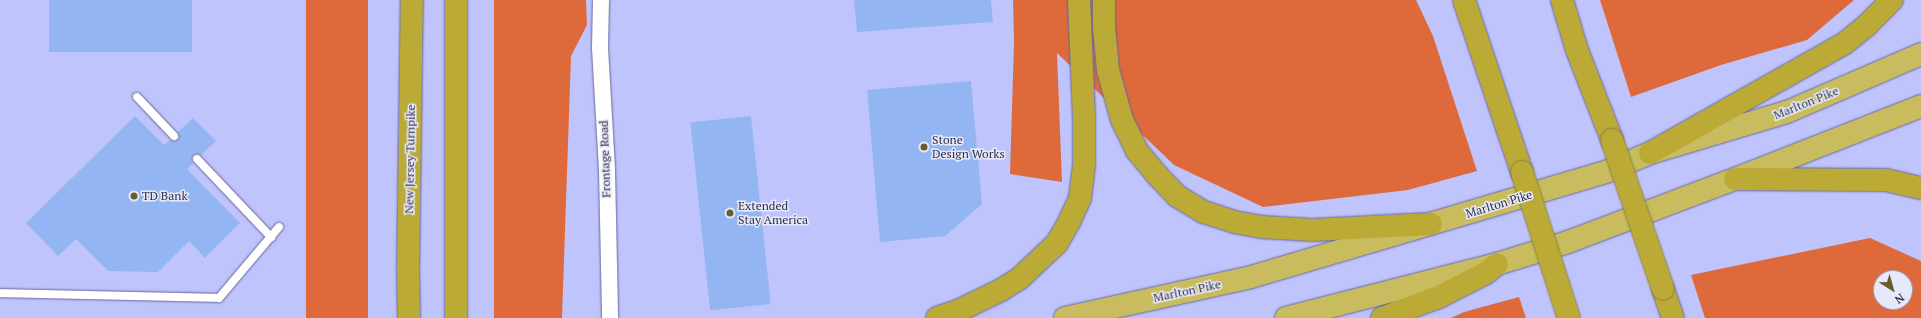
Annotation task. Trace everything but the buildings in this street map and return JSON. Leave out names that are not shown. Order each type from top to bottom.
[{"type":"highway","name":"New Jersey Turnpike","points":[[409,318],[408,272],[412,0]]},
{"type":"highway","points":[[456,0],[456,318]]},
{"type":"highway","points":[[937,318],[960,310],[1001,290],[1020,278],[1057,243],[1080,198],[1084,164],[1084,118],[1079,0]]},
{"type":"highway","points":[[1104,0],[1104,27],[1108,70],[1122,120],[1137,151],[1177,196],[1204,212],[1234,222],[1262,227],[1312,230],[1431,224]]},
{"type":"highway","points":[[1464,0],[1569,318]]},
{"type":"highway","points":[[1562,0],[1577,50],[1612,140],[1673,318]]},
{"type":"highway","points":[[1572,0],[1577,50]]},
{"type":"highway","points":[[1650,153],[1845,42],[1867,25],[1892,0]]},
{"type":"highway","name":"Marlton Pike","points":[[1065,318],[1250,277],[1608,171],[1650,153],[1787,112],[1921,54]]},
{"type":"highway","points":[[1286,318],[1497,264],[1568,242],[1735,179],[1921,106]]},
{"type":"highway","points":[[1735,179],[1886,180],[1921,188]]},
{"type":"highway","points":[[1382,318],[1439,297],[1486,273],[1497,264]]},
{"type":"street","name":"Frontage Road","points":[[601,0],[600,48],[607,170],[610,318]]},
{"type":"lane","points":[[137,97],[174,136]]},
{"type":"lane","points":[[197,159],[271,237]]},
{"type":"lane","points":[[0,293],[219,298],[279,227]]},
{"type":"shaded area","points":[[306,0],[368,0],[368,318],[306,318]]},
{"type":"shaded area","points":[[494,0],[586,0],[587,25],[571,56],[562,318],[494,318]]},
{"type":"shaded area","points":[[1013,0],[1416,0],[1433,36],[1477,171],[1408,190],[1263,207],[1174,165],[1057,53],[1062,182],[1010,174],[1014,42]]},
{"type":"shaded area","points":[[1600,0],[1854,0],[1807,40],[1721,65],[1631,97]]},
{"type":"shaded area","points":[[1870,238],[1921,261],[1921,318],[1705,318],[1691,275]]},
{"type":"shaded area","points":[[1519,297],[1526,318],[1451,318],[1464,312]]},
{"type":"place","name":"Stone Design Works","points":[[924,147]]},
{"type":"place","name":"TD Bank","points":[[134,196]]},
{"type":"place","name":"Extended Stay America","points":[[730,213]]}]
